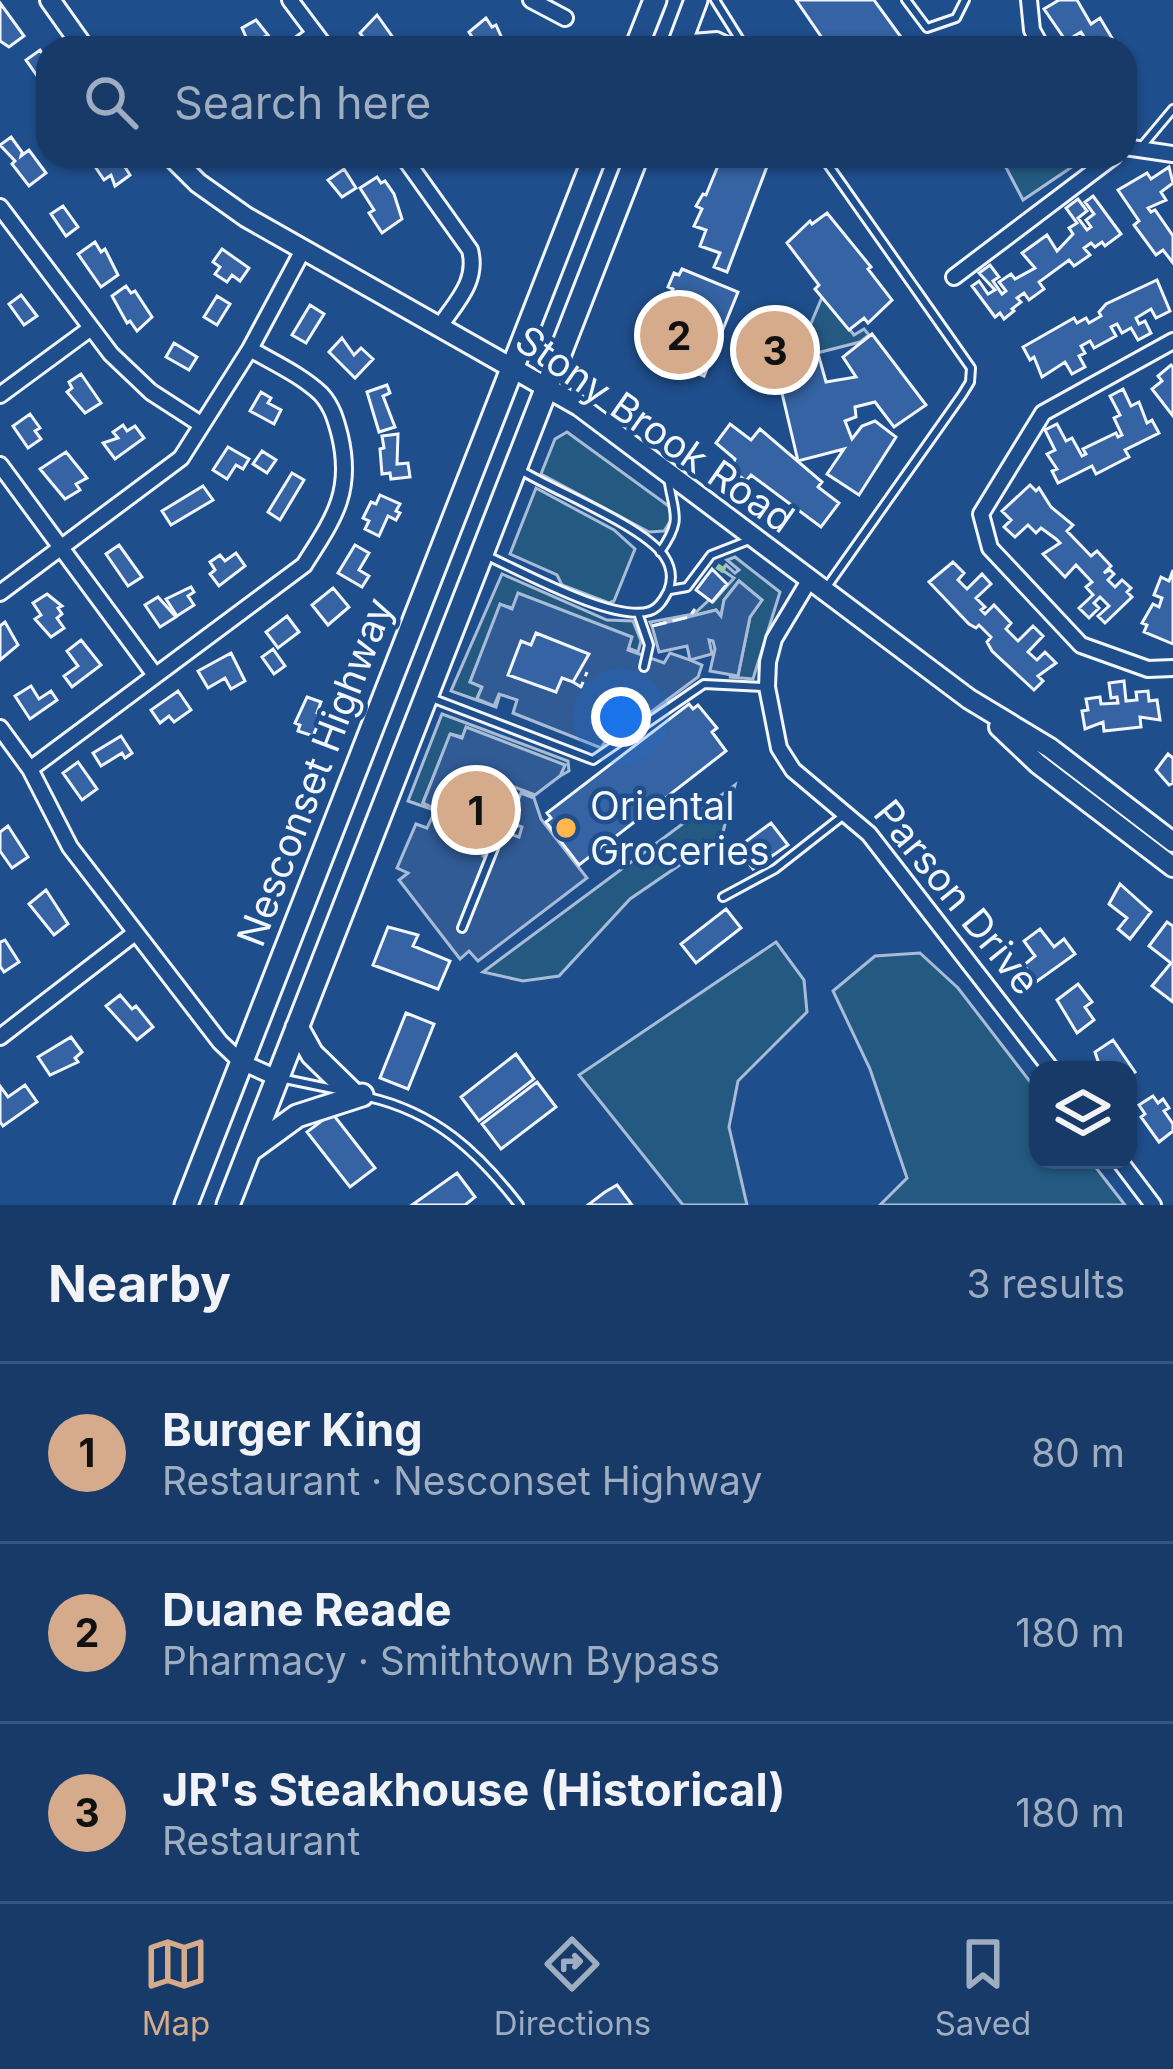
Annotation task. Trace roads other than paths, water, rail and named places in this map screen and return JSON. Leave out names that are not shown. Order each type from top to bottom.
[{"type":"highway","points":[[642,36],[655,0]]},
{"type":"highway","points":[[683,36],[696,0]]},
{"type":"highway","name":"Nesconset Highway","points":[[186,1205],[590,168]]},
{"type":"highway","name":"Nesconset Highway","points":[[228,1205],[632,168]]},
{"type":"highway","points":[[248,1152],[297,1116],[357,1094],[313,1054],[297,1027]]},
{"type":"main road","points":[[50,0],[76,36]]},
{"type":"main road","name":"Stony Brook Road","points":[[184,168],[214,195],[303,250],[548,387],[969,699],[1050,748],[1173,842]]},
{"type":"main road","name":"Stony Brook Road","points":[[969,699],[1038,764],[1173,867]]},
{"type":"street","points":[[290,0],[317,36]]},
{"type":"street","points":[[531,0],[566,18]]},
{"type":"street","points":[[1029,0],[1035,36]]},
{"type":"street","points":[[311,36],[315,33]]},
{"type":"street","points":[[1137,148],[1173,154]]},
{"type":"street","points":[[412,168],[470,250],[471,278],[440,326]]},
{"type":"street","points":[[954,277],[1098,168]]},
{"type":"street","points":[[0,207],[111,354],[151,392],[202,425]]},
{"type":"street","points":[[0,593],[181,458],[250,349],[303,250]]},
{"type":"street","points":[[0,395],[92,328]]},
{"type":"street","points":[[1173,341],[1042,413],[980,514],[990,548],[1082,645],[1148,669],[1173,668]]},
{"type":"street","points":[[30,769],[304,565],[342,499],[344,454],[332,410],[302,380],[250,349]]},
{"type":"street","points":[[0,465],[155,675]]},
{"type":"street","name":"Parson Drive","points":[[817,585],[774,639],[767,688],[779,748],[793,770],[880,847],[1045,1061]]},
{"type":"street","points":[[0,728],[30,769],[70,847],[220,1042],[241,1062],[277,1078]]},
{"type":"street","points":[[0,1037],[135,933]]},
{"type":"street","points":[[1126,1169],[1153,1205]]},
{"type":"lane","points":[[715,0],[736,36]]},
{"type":"lane","points":[[906,0],[926,28],[956,18],[965,0]]},
{"type":"lane","points":[[1137,140],[1173,109]]},
{"type":"lane","points":[[817,585],[970,382],[970,368],[830,168]]},
{"type":"lane","points":[[482,554],[608,608],[638,612],[660,605],[668,591],[672,572],[660,552],[625,527],[516,467]]},
{"type":"lane","points":[[660,552],[676,529],[678,517],[668,473]]},
{"type":"lane","points":[[668,591],[687,587],[711,556],[755,538]]},
{"type":"lane","points":[[638,612],[649,645],[644,667]]},
{"type":"lane","points":[[427,696],[593,760],[704,684],[767,688]]},
{"type":"lane","points":[[458,777],[514,798],[462,928]]},
{"type":"lane","points":[[723,897],[775,869],[847,813]]},
{"type":"lane","points":[[277,1078],[357,1094],[418,1113],[486,1164],[519,1205]]},
{"type":"place","name":"Duane Reade","points":[[679,335]]},
{"type":"place","name":"JR's Steakhouse (Historical)","points":[[775,350]]},
{"type":"place","name":"Burger King","points":[[476,810]]},
{"type":"place","name":"Oriental Groceries","points":[[566,828]]}]
